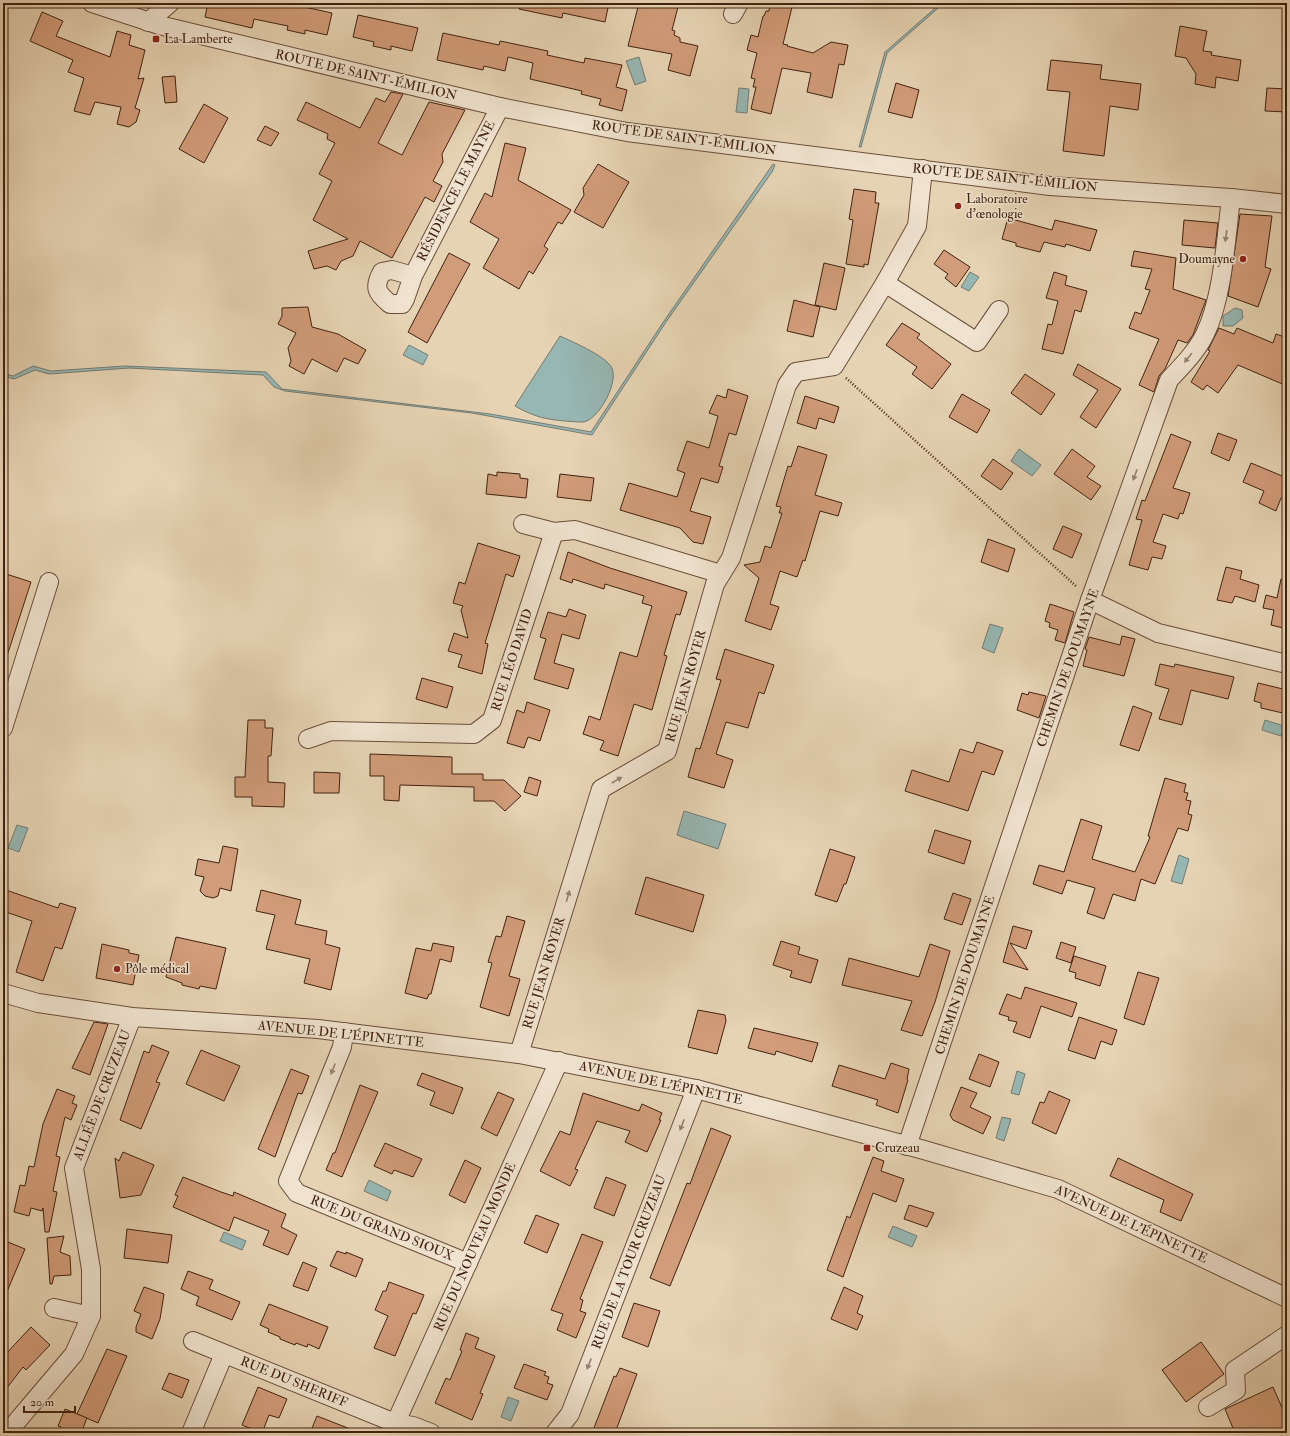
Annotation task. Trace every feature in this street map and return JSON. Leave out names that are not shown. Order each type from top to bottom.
[{"type":"street","name":"ROUTE DE SAINT-ÉMILION","points":[[92,3],[148,22],[500,107],[627,132],[1050,186],[1231,198],[1287,204]]},
{"type":"street","points":[[148,22],[170,3]]},
{"type":"street","name":"RÉSIDENCE LE MAYNE","points":[[413,276],[500,107]]},
{"type":"street","points":[[834,366],[885,283],[917,226],[923,169]]},
{"type":"street","name":"CHEMIN DE DOUMAYNE","points":[[907,1146],[1090,600],[1169,380],[1190,357],[1205,335],[1216,306],[1231,198]]},
{"type":"street","points":[[885,283],[977,342],[999,310]]},
{"type":"street","name":"RUE JEAN ROYER","points":[[519,1054],[601,789],[667,751],[715,584],[731,558],[787,385],[796,372],[834,366]]},
{"type":"street","points":[[523,524],[554,532],[575,530],[721,574]]},
{"type":"street","name":"RUE LÉO DAVID","points":[[308,739],[331,731],[474,734],[492,720],[554,532]]},
{"type":"street","points":[[3,728],[49,582]]},
{"type":"street","points":[[1090,600],[1158,633],[1287,664]]},
{"type":"street","name":"AVENUE DE L'ÉPINETTE","points":[[3,993],[38,1003],[132,1017],[344,1032],[519,1054],[696,1089],[907,1146],[1058,1189],[1287,1298]]},
{"type":"street","name":"ALLÉE DE CRUZEAU","points":[[7,1433],[74,1354],[91,1316],[91,1270],[74,1168],[132,1017]]},
{"type":"street","name":"RUE DU GRAND SIOUX","points":[[344,1032],[342,1047],[288,1181],[297,1193],[468,1263]]},
{"type":"street","name":"RUE DU NOUVEAU MONDE","points":[[393,1428],[559,1061]]},
{"type":"street","name":"RUE DE LA TOUR CRUZEAU","points":[[556,1433],[570,1414],[696,1089]]},
{"type":"street","points":[[54,1308],[91,1316]]},
{"type":"street","points":[[1208,1406],[1236,1390],[1235,1370],[1287,1335]]},
{"type":"street","name":"RUE DU SHERIFF","points":[[193,1341],[393,1428]]},
{"type":"street","points":[[191,1433],[224,1354]]},
{"type":"street","points":[[393,1428],[413,1426],[431,1433]]},
{"type":"path","points":[[834,366],[1090,600]]},
{"type":"water","points":[[941,3],[944,3],[887,53],[861,147],[859,147],[885,52]]},
{"type":"water","points":[[639,57],[646,81],[635,85],[626,61]]},
{"type":"water","points":[[739,88],[749,89],[747,113],[736,112]]},
{"type":"water","points":[[773,164],[775,165],[772,172],[666,322],[592,435],[472,413],[285,391],[274,387],[263,375],[129,368],[49,374],[35,370],[14,379],[3,376],[3,373],[13,376],[33,366],[51,371],[125,366],[266,372],[282,389],[490,414],[591,432],[662,324]]},
{"type":"water","points":[[970,272],[979,277],[969,291],[961,287]]},
{"type":"water","points":[[1235,308],[1242,310],[1243,318],[1233,326],[1223,326],[1223,316]]},
{"type":"water","points":[[560,336],[600,357],[610,365],[613,371],[611,389],[607,398],[595,415],[589,420],[583,422],[541,417],[515,406]]},
{"type":"water","points":[[409,345],[428,355],[423,365],[403,355]]},
{"type":"water","points":[[1019,449],[1041,465],[1032,476],[1011,461]]},
{"type":"water","points":[[990,624],[1003,628],[994,653],[982,648]]},
{"type":"water","points":[[1265,720],[1284,726],[1281,736],[1262,730]]},
{"type":"water","points":[[684,811],[726,824],[718,849],[677,835]]},
{"type":"water","points":[[17,825],[28,828],[19,852],[8,848]]},
{"type":"water","points":[[1179,855],[1189,859],[1182,884],[1171,881]]},
{"type":"water","points":[[1017,1071],[1025,1074],[1019,1095],[1011,1093]]},
{"type":"water","points":[[1002,1117],[1011,1119],[1004,1141],[996,1138]]},
{"type":"water","points":[[369,1180],[391,1191],[387,1201],[364,1191]]},
{"type":"water","points":[[893,1226],[917,1236],[912,1247],[888,1237]]},
{"type":"water","points":[[224,1232],[246,1241],[242,1250],[220,1241]]},
{"type":"water","points":[[508,1397],[519,1401],[511,1421],[501,1417]]},
{"type":"building","points":[[208,3],[286,3],[332,13],[327,35],[305,30],[305,34],[287,30],[288,26],[254,19],[252,28],[205,17]]},
{"type":"building","points":[[520,3],[609,3],[605,22],[563,13],[562,18],[519,9]]},
{"type":"building","points":[[639,3],[679,3],[672,30],[675,31],[674,35],[680,38],[680,42],[698,46],[690,76],[668,70],[672,54],[628,46]]},
{"type":"building","points":[[770,3],[793,3],[783,44],[813,53],[831,42],[848,45],[844,65],[839,64],[832,98],[807,92],[811,73],[782,68],[771,114],[751,109],[756,87],[753,87],[755,79],[751,78],[757,53],[747,50],[751,35],[758,37],[763,16],[766,11],[769,11]]},
{"type":"building","points":[[42,12],[63,21],[56,36],[110,57],[117,31],[131,35],[129,45],[145,50],[138,79],[144,78],[135,108],[140,110],[136,122],[129,127],[117,124],[121,107],[95,102],[90,115],[74,111],[84,78],[68,72],[73,60],[30,41]]},
{"type":"building","points":[[358,15],[418,28],[412,51],[391,46],[391,50],[373,46],[374,42],[353,37]]},
{"type":"building","points":[[1180,26],[1207,31],[1203,51],[1212,52],[1211,55],[1241,60],[1238,81],[1216,77],[1215,88],[1195,84],[1196,74],[1186,58],[1175,56]]},
{"type":"building","points":[[443,33],[499,45],[500,41],[548,51],[547,55],[584,63],[585,58],[622,65],[616,87],[627,90],[622,111],[599,105],[601,99],[581,94],[582,91],[530,79],[533,63],[508,57],[505,71],[484,66],[483,70],[437,60]]},
{"type":"building","points":[[1051,60],[1102,65],[1100,79],[1141,84],[1138,110],[1110,106],[1104,156],[1063,151],[1070,92],[1047,90]]},
{"type":"building","points":[[175,76],[177,102],[165,103],[162,77]]},
{"type":"building","points":[[896,83],[919,90],[912,118],[888,112]]},
{"type":"building","points":[[1267,88],[1287,89],[1287,112],[1265,111]]},
{"type":"building","points":[[391,92],[403,94],[378,143],[402,155],[429,102],[465,110],[442,154],[443,162],[433,181],[442,186],[434,202],[425,197],[392,258],[360,241],[353,256],[341,261],[336,270],[327,266],[314,269],[308,251],[348,239],[313,220],[332,181],[319,174],[335,143],[327,139],[328,134],[297,120],[306,102],[360,128],[376,98],[385,102]]},
{"type":"building","points":[[204,104],[228,118],[204,163],[179,149]]},
{"type":"building","points":[[265,126],[279,133],[271,146],[257,140]]},
{"type":"building","points":[[505,143],[526,148],[518,180],[571,210],[562,224],[558,222],[544,246],[548,249],[533,274],[529,271],[519,289],[483,268],[499,239],[470,222],[485,193],[492,197]]},
{"type":"building","points":[[598,164],[629,182],[603,228],[574,212],[584,195],[583,188]]},
{"type":"building","points":[[854,189],[876,192],[875,203],[879,203],[868,265],[864,264],[864,267],[846,264],[853,220],[849,219]]},
{"type":"building","name":"Doumayne","points":[[1240,214],[1272,216],[1265,267],[1271,269],[1258,307],[1228,296]]},
{"type":"building","points":[[1008,218],[1052,230],[1055,220],[1097,230],[1090,251],[1066,244],[1065,247],[1044,242],[1040,252],[1016,246],[1016,243],[1002,239]]},
{"type":"building","points":[[1184,220],[1218,223],[1215,248],[1182,245]]},
{"type":"building","points":[[944,250],[970,267],[956,287],[945,278],[948,274],[934,264]]},
{"type":"building","points":[[1134,251],[1176,258],[1173,289],[1206,300],[1193,335],[1187,343],[1178,340],[1165,369],[1159,376],[1154,392],[1139,385],[1159,339],[1129,328],[1135,312],[1141,314],[1150,290],[1145,289],[1152,269],[1131,266]]},
{"type":"building","points":[[449,253],[470,264],[427,343],[408,332]]},
{"type":"building","points":[[824,263],[845,268],[836,310],[815,305]]},
{"type":"building","points":[[1054,272],[1067,276],[1065,285],[1087,291],[1081,312],[1075,310],[1063,354],[1042,349],[1048,324],[1052,325],[1058,301],[1046,298]]},
{"type":"building","points":[[794,300],[820,307],[813,337],[787,331]]},
{"type":"building","points":[[308,307],[312,327],[338,334],[366,350],[358,364],[344,358],[337,372],[312,359],[304,374],[289,366],[291,361],[288,348],[296,333],[278,324],[282,316],[282,308]]},
{"type":"building","points":[[902,323],[920,334],[917,338],[951,364],[932,389],[912,374],[917,367],[886,345]]},
{"type":"building","points":[[1219,328],[1234,334],[1237,328],[1273,343],[1276,334],[1287,338],[1287,386],[1238,365],[1218,393],[1207,385],[1203,390],[1191,382],[1210,351],[1208,350]]},
{"type":"building","points":[[1078,364],[1121,389],[1096,428],[1080,417],[1098,390],[1073,375]]},
{"type":"building","points":[[1025,374],[1055,394],[1041,415],[1011,393]]},
{"type":"building","points":[[728,389],[748,396],[736,435],[729,433],[719,466],[723,467],[718,483],[701,478],[690,511],[711,517],[703,544],[693,542],[680,528],[620,510],[629,483],[677,497],[685,473],[677,470],[687,441],[709,448],[718,416],[709,413],[717,395],[726,398]]},
{"type":"building","points":[[962,394],[990,410],[977,433],[949,417]]},
{"type":"building","points":[[805,396],[839,407],[834,423],[819,418],[816,429],[797,423]]},
{"type":"building","points":[[1218,433],[1237,440],[1229,461],[1211,453]]},
{"type":"building","points":[[1171,434],[1191,442],[1173,488],[1190,493],[1183,514],[1180,513],[1178,519],[1163,514],[1153,542],[1166,546],[1162,559],[1152,557],[1148,570],[1129,565],[1142,520],[1136,519],[1142,500],[1145,501]]},
{"type":"building","points":[[798,446],[827,455],[815,495],[842,503],[838,516],[820,511],[805,561],[803,560],[797,577],[780,571],[770,604],[779,607],[771,630],[745,621],[759,578],[744,565],[760,562],[765,546],[771,548],[782,513],[779,513],[781,507],[776,506],[788,466],[791,467]]},
{"type":"building","points":[[1072,449],[1095,466],[1087,477],[1101,486],[1091,500],[1054,474]]},
{"type":"building","points":[[993,459],[1013,473],[1001,490],[981,476]]},
{"type":"building","points":[[1251,463],[1287,478],[1287,500],[1281,498],[1276,511],[1259,503],[1264,491],[1243,482]]},
{"type":"building","points":[[497,472],[520,474],[520,478],[528,479],[526,498],[486,494],[488,474],[497,476]]},
{"type":"building","points":[[560,474],[594,478],[591,501],[557,497]]},
{"type":"building","points":[[1063,526],[1082,534],[1072,558],[1053,549]]},
{"type":"building","points":[[988,539],[1015,549],[1008,572],[981,562]]},
{"type":"building","points":[[478,543],[520,556],[513,577],[506,574],[485,643],[488,644],[482,674],[458,667],[462,655],[448,651],[454,633],[468,638],[461,610],[463,606],[453,603],[459,582],[465,584]]},
{"type":"building","points":[[568,552],[610,568],[687,592],[680,615],[676,614],[664,655],[667,656],[652,710],[634,704],[618,756],[600,750],[604,741],[583,734],[589,716],[600,720],[620,652],[637,657],[652,606],[642,603],[644,596],[605,584],[604,589],[573,579],[572,583],[560,579]]},
{"type":"building","points":[[1226,567],[1242,571],[1240,579],[1259,585],[1255,602],[1235,596],[1232,603],[1217,600]]},
{"type":"building","points":[[3,573],[31,582],[6,659],[3,658]]},
{"type":"building","points":[[1281,579],[1287,580],[1287,629],[1271,625],[1274,610],[1263,608],[1266,595],[1277,598]]},
{"type":"building","points":[[1050,604],[1074,612],[1065,643],[1055,640],[1058,630],[1049,627],[1050,623],[1045,621]]},
{"type":"building","points":[[569,609],[586,615],[579,639],[562,634],[554,663],[574,669],[568,689],[534,679],[546,639],[540,637],[548,612],[566,617]]},
{"type":"building","points":[[1122,636],[1135,639],[1124,676],[1083,666],[1087,650],[1085,649],[1089,637],[1120,645]]},
{"type":"building","points":[[725,649],[774,665],[764,694],[759,692],[748,728],[726,722],[716,754],[733,760],[724,788],[688,777],[696,748],[700,749],[721,680],[716,679]]},
{"type":"building","points":[[1160,664],[1174,667],[1175,664],[1234,677],[1228,699],[1191,690],[1182,725],[1159,719],[1169,689],[1155,685]]},
{"type":"building","points":[[422,678],[453,687],[447,708],[416,699]]},
{"type":"building","points":[[1258,683],[1287,690],[1287,714],[1261,708],[1261,703],[1254,701]]},
{"type":"building","points":[[1029,692],[1046,696],[1039,718],[1017,710],[1022,693],[1028,695]]},
{"type":"building","points":[[527,702],[550,710],[540,741],[528,737],[524,748],[507,743],[517,710],[524,713]]},
{"type":"building","points":[[1133,706],[1152,713],[1139,751],[1120,745]]},
{"type":"building","points":[[248,720],[265,720],[265,728],[273,728],[271,756],[268,756],[268,782],[285,783],[284,807],[252,806],[252,797],[235,797],[235,777],[245,777]]},
{"type":"building","points":[[977,742],[1003,751],[994,775],[982,771],[968,811],[905,791],[912,770],[949,782],[960,749],[973,753]]},
{"type":"building","points":[[370,754],[452,757],[452,774],[483,774],[483,780],[504,780],[521,796],[505,811],[494,801],[474,801],[474,787],[400,785],[399,801],[384,800],[384,776],[370,776]]},
{"type":"building","points":[[314,772],[340,773],[339,793],[314,793]]},
{"type":"building","points":[[529,777],[541,781],[537,796],[524,792]]},
{"type":"building","points":[[1165,778],[1186,784],[1184,792],[1188,793],[1186,800],[1191,801],[1188,814],[1192,815],[1188,831],[1178,828],[1155,884],[1141,879],[1135,901],[1113,894],[1104,919],[1087,913],[1095,888],[1067,880],[1062,894],[1033,884],[1039,865],[1064,872],[1081,819],[1102,826],[1092,859],[1135,872],[1150,837],[1148,836]]},
{"type":"building","points":[[935,830],[971,841],[964,864],[928,852]]},
{"type":"building","points":[[223,846],[238,849],[231,891],[220,888],[218,896],[213,898],[205,896],[200,891],[204,877],[195,875],[198,859],[219,863]]},
{"type":"building","points":[[830,849],[855,857],[846,884],[844,884],[837,902],[815,895]]},
{"type":"building","points":[[646,877],[704,895],[693,932],[635,914]]},
{"type":"building","points":[[3,889],[58,908],[60,903],[76,908],[62,949],[55,947],[43,981],[16,972],[32,921],[3,911]]},
{"type":"building","points":[[261,890],[301,900],[295,924],[327,931],[325,944],[340,948],[331,990],[304,983],[310,959],[266,949],[275,915],[256,911]]},
{"type":"building","points":[[953,893],[971,899],[962,925],[944,919]]},
{"type":"building","points":[[507,916],[525,921],[509,976],[520,979],[509,1016],[480,1007],[492,963],[488,962],[496,936],[501,937]]},
{"type":"building","points":[[1013,926],[1032,931],[1026,949],[1010,943],[1028,970],[1003,962]]},
{"type":"building","points":[[176,937],[226,948],[216,989],[200,986],[199,989],[182,985],[182,983],[166,977]]},
{"type":"building","points":[[781,941],[800,947],[798,954],[818,960],[811,983],[790,977],[792,971],[773,965]]},
{"type":"building","points":[[1061,942],[1076,947],[1071,963],[1056,958]]},
{"type":"building","points":[[433,943],[454,947],[451,962],[440,959],[431,994],[429,994],[427,999],[405,993],[416,948],[431,951]]},
{"type":"building","name":"Pôle médical","points":[[102,944],[129,950],[129,953],[139,955],[133,985],[96,978]]},
{"type":"building","points":[[930,944],[950,951],[935,1002],[922,1036],[901,1030],[912,1001],[842,985],[849,958],[919,977]]},
{"type":"building","points":[[1074,956],[1106,966],[1100,986],[1075,978],[1076,973],[1069,971]]},
{"type":"building","points":[[1138,972],[1159,978],[1144,1025],[1124,1018]]},
{"type":"building","points":[[1025,987],[1077,1003],[1072,1017],[1041,1006],[1030,1038],[1013,1032],[1017,1022],[1008,1020],[1009,1017],[999,1014],[1007,994],[1021,999]]},
{"type":"building","points":[[698,1010],[725,1015],[726,1021],[717,1054],[688,1047]]},
{"type":"building","points":[[1079,1017],[1117,1030],[1112,1045],[1101,1041],[1095,1059],[1068,1050]]},
{"type":"building","points":[[94,1022],[108,1024],[90,1075],[72,1068]]},
{"type":"building","points":[[754,1028],[818,1043],[812,1062],[776,1051],[775,1055],[748,1048]]},
{"type":"building","points":[[152,1045],[169,1052],[156,1082],[160,1083],[141,1129],[120,1120],[144,1051],[149,1053]]},
{"type":"building","points":[[201,1050],[240,1066],[224,1101],[186,1084]]},
{"type":"building","points":[[979,1054],[999,1062],[990,1087],[969,1079]]},
{"type":"building","points":[[891,1063],[909,1069],[908,1080],[898,1113],[876,1105],[878,1100],[832,1086],[839,1065],[885,1079]]},
{"type":"building","points":[[291,1069],[309,1076],[302,1094],[298,1093],[275,1157],[258,1149]]},
{"type":"building","points":[[422,1073],[463,1088],[453,1114],[430,1105],[435,1092],[417,1085]]},
{"type":"building","points":[[360,1085],[378,1092],[342,1177],[326,1170],[333,1153],[335,1153]]},
{"type":"building","points":[[961,1087],[977,1093],[970,1107],[991,1117],[983,1134],[953,1120],[950,1115]]},
{"type":"building","points":[[57,1089],[75,1096],[72,1103],[77,1105],[71,1120],[65,1117],[56,1156],[60,1157],[53,1191],[57,1192],[49,1232],[45,1232],[43,1208],[42,1211],[31,1208],[29,1216],[14,1212],[20,1185],[25,1186],[29,1166],[34,1167],[43,1124]]},
{"type":"building","points":[[1049,1091],[1070,1100],[1056,1134],[1032,1123],[1040,1102],[1044,1103]]},
{"type":"building","points":[[498,1092],[514,1099],[497,1136],[481,1128]]},
{"type":"building","points":[[583,1093],[639,1111],[642,1104],[662,1113],[659,1120],[661,1120],[647,1152],[625,1142],[630,1131],[597,1121],[575,1169],[578,1170],[570,1186],[540,1171],[560,1131],[570,1135]]},
{"type":"building","points":[[711,1128],[731,1136],[670,1286],[650,1278],[687,1183],[690,1184]]},
{"type":"building","points":[[385,1143],[422,1159],[413,1177],[394,1170],[392,1174],[374,1166]]},
{"type":"building","points":[[123,1152],[154,1165],[141,1195],[120,1198],[115,1158],[119,1161]]},
{"type":"building","points":[[873,1157],[884,1161],[881,1171],[904,1179],[896,1202],[873,1193],[843,1277],[827,1270],[847,1216],[850,1218]]},
{"type":"building","points":[[1118,1158],[1193,1194],[1181,1221],[1160,1212],[1164,1200],[1110,1176]]},
{"type":"building","points":[[465,1160],[481,1168],[465,1203],[449,1195]]},
{"type":"building","points":[[183,1177],[233,1196],[234,1192],[286,1214],[281,1227],[297,1235],[288,1255],[263,1245],[269,1231],[234,1217],[229,1231],[173,1207],[178,1196],[175,1195]]},
{"type":"building","points":[[606,1177],[626,1185],[614,1216],[594,1208]]},
{"type":"building","points":[[909,1205],[934,1213],[927,1227],[904,1219]]},
{"type":"building","points":[[536,1215],[559,1224],[547,1253],[524,1243]]},
{"type":"building","points":[[127,1229],[172,1235],[168,1263],[124,1258]]},
{"type":"building","points":[[582,1234],[603,1242],[580,1299],[583,1300],[580,1311],[586,1313],[576,1338],[557,1330],[563,1314],[551,1310]]},
{"type":"building","points":[[64,1236],[60,1252],[70,1256],[71,1275],[54,1276],[52,1284],[50,1284],[47,1238]]},
{"type":"building","points":[[3,1240],[25,1249],[3,1301]]},
{"type":"building","points":[[337,1251],[346,1254],[346,1252],[363,1259],[356,1277],[330,1266]]},
{"type":"building","points":[[303,1262],[317,1268],[308,1291],[293,1286]]},
{"type":"building","points":[[188,1271],[213,1280],[209,1289],[240,1302],[232,1320],[196,1305],[199,1297],[181,1289]]},
{"type":"building","points":[[389,1282],[424,1295],[416,1314],[413,1313],[395,1356],[374,1348],[388,1316],[375,1310],[383,1291],[386,1291]]},
{"type":"building","points":[[144,1287],[164,1294],[160,1319],[152,1339],[136,1332],[136,1327],[141,1314],[134,1311]]},
{"type":"building","points":[[844,1287],[863,1296],[857,1313],[863,1316],[857,1330],[831,1319]]},
{"type":"building","points":[[634,1303],[660,1311],[648,1347],[622,1337]]},
{"type":"building","points":[[269,1304],[328,1327],[319,1349],[308,1344],[307,1347],[296,1343],[295,1345],[280,1339],[280,1337],[268,1332],[269,1329],[260,1325]]},
{"type":"building","points":[[31,1327],[50,1345],[26,1370],[23,1367],[3,1393],[3,1357]]},
{"type":"building","points":[[466,1333],[479,1338],[475,1348],[495,1356],[480,1393],[483,1394],[472,1420],[435,1403],[446,1378],[450,1380],[462,1351],[460,1350]]},
{"type":"building","points":[[1201,1342],[1224,1374],[1186,1402],[1162,1370]]},
{"type":"building","points":[[107,1349],[127,1356],[98,1423],[77,1414]]},
{"type":"building","points":[[524,1364],[546,1372],[544,1375],[549,1377],[547,1383],[553,1385],[547,1400],[514,1388]]},
{"type":"building","points":[[620,1368],[637,1374],[615,1433],[592,1433],[614,1376],[616,1377]]},
{"type":"building","points":[[169,1373],[189,1380],[182,1398],[162,1389]]},
{"type":"building","points":[[258,1387],[287,1399],[279,1418],[269,1415],[262,1433],[242,1425]]},
{"type":"building","points":[[1273,1387],[1287,1419],[1287,1433],[1258,1433],[1256,1428],[1246,1433],[1235,1433],[1225,1409]]},
{"type":"building","points":[[65,1409],[87,1418],[81,1433],[59,1433],[61,1427],[58,1426]]},
{"type":"building","points":[[317,1416],[358,1432],[358,1433],[310,1433]]},
{"type":"place","name":"La Lamberte","points":[[156,39]]},
{"type":"place","name":"Laboratoire d'œnologie","points":[[958,206]]},
{"type":"place","name":"Doumayne","points":[[1243,259]]},
{"type":"place","name":"Pôle médical","points":[[117,969]]},
{"type":"place","name":"Cruzeau","points":[[867,1148]]}]
